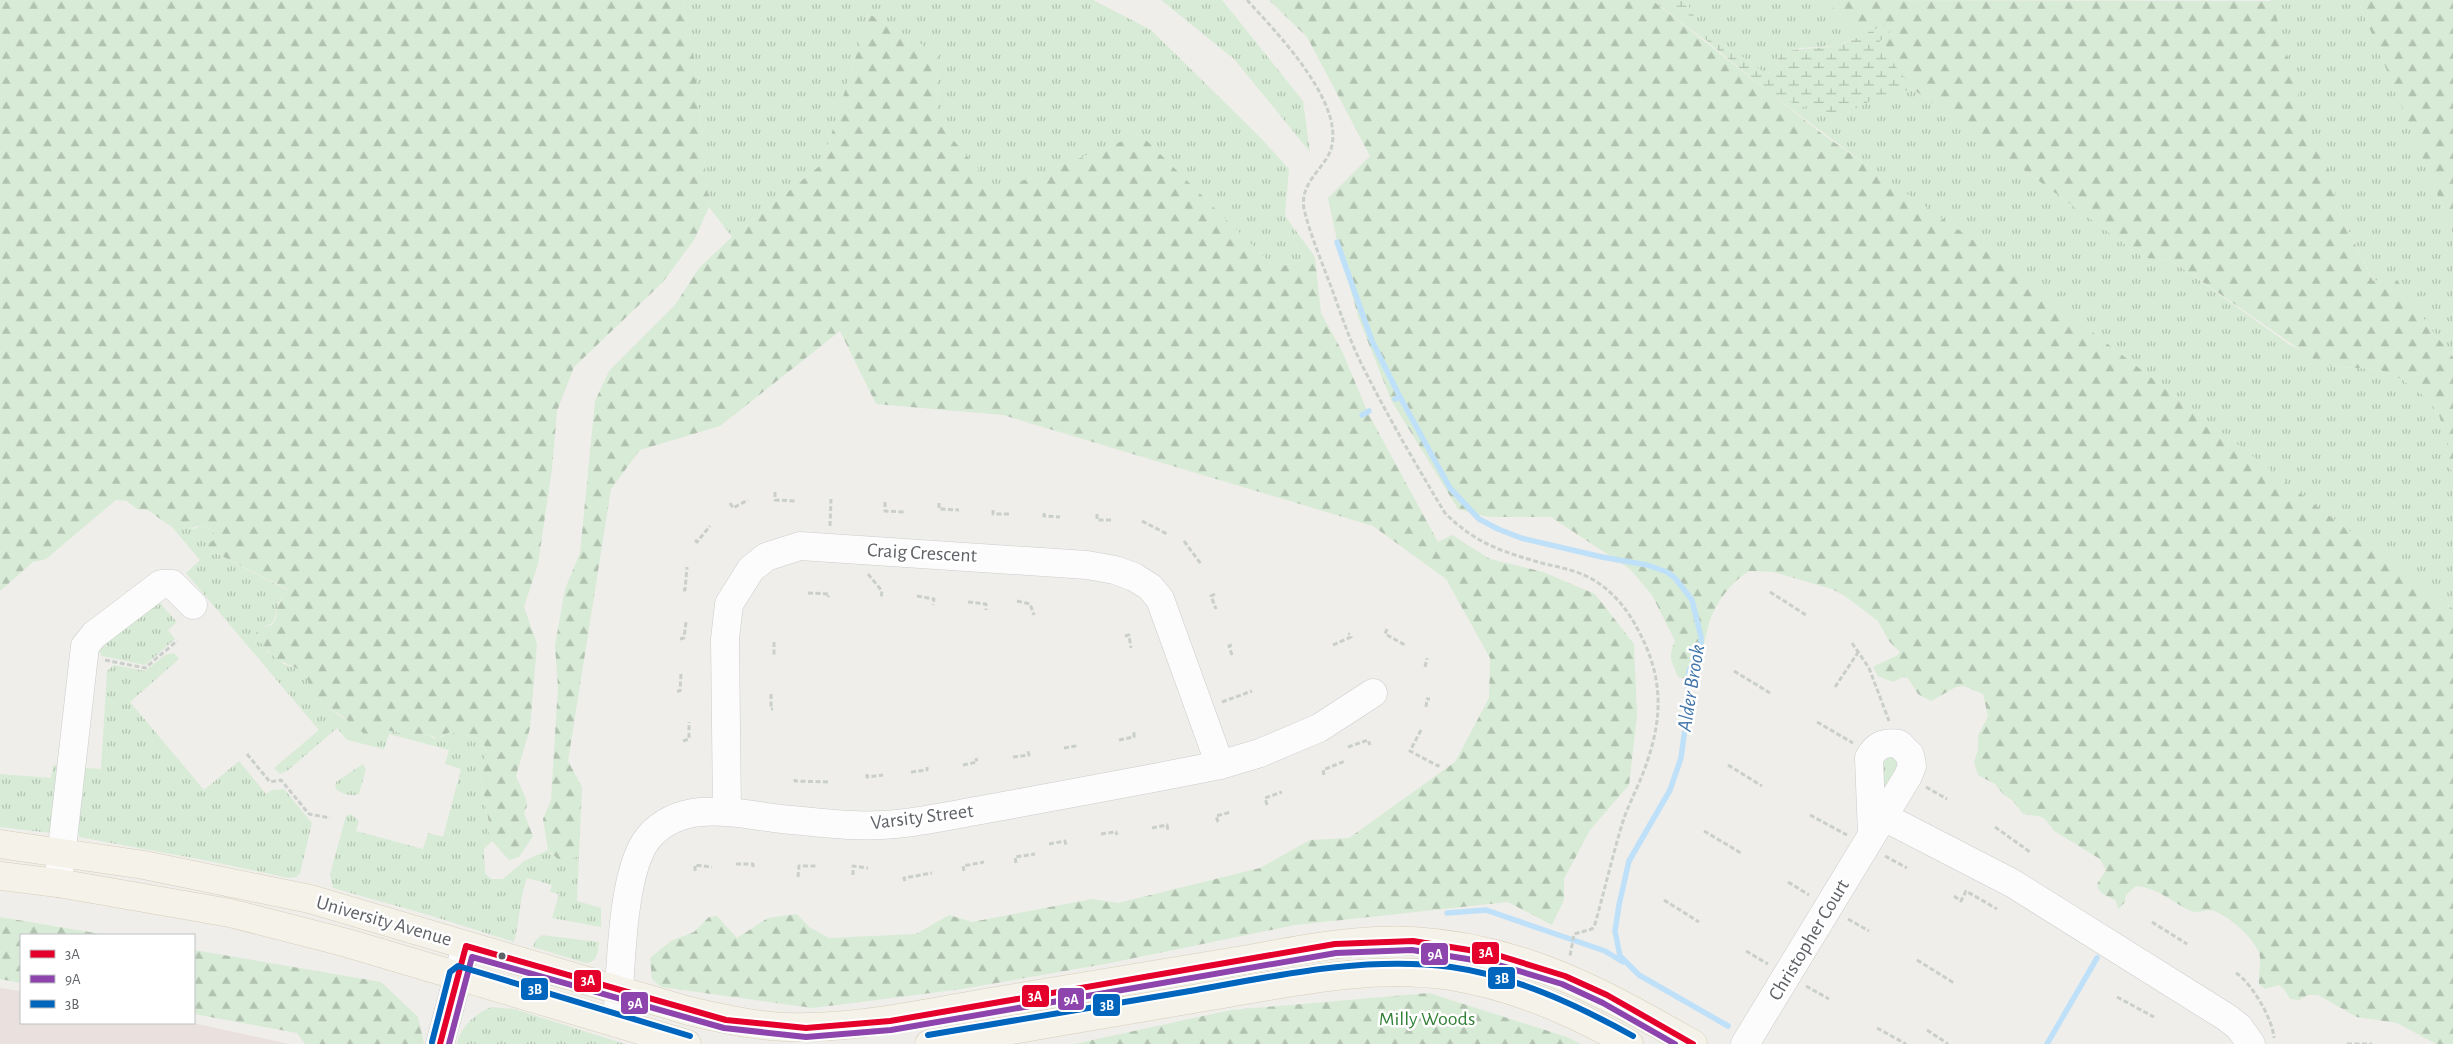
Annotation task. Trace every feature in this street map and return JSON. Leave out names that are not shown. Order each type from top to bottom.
[{"type":"main road","name":"University Avenue","points":[[0,844],[62,852],[209,877],[310,899],[466,946],[726,1020],[806,1028],[890,1021],[1335,944],[1413,941],[1454,946],[1531,964],[1565,976],[1607,996],[1693,1044]]},
{"type":"main road","name":"University Avenue","points":[[0,876],[58,883],[230,913],[347,943],[687,1044]]},
{"type":"main road","points":[[929,1044],[1311,979],[1386,972],[1449,976],[1511,991],[1579,1017],[1629,1044]]},
{"type":"street","name":"Craig Crescent","points":[[727,811],[725,639],[729,604],[751,569],[766,557],[800,546],[1055,561],[1116,570],[1150,587],[1160,599],[1220,765]]},
{"type":"street","points":[[58,883],[82,655],[85,646],[94,635],[161,584],[172,584],[193,605]]},
{"type":"street","name":"Varsity Street","points":[[617,1023],[628,889],[637,859],[648,838],[663,824],[681,816],[702,811],[727,811],[781,819],[852,825],[911,823],[1220,765],[1260,753],[1319,728],[1372,693]]},
{"type":"street","points":[[1882,749],[1868,767],[1878,826],[2020,888],[2226,1017],[2239,1028],[2250,1044]]},
{"type":"street","name":"Christopher Court","points":[[1745,1044],[1908,776],[1912,766],[1910,755],[1906,749],[1882,749]]},
{"type":"street","points":[[440,1044],[466,946]]},
{"type":"path","points":[[1247,0],[1309,75],[1327,106],[1334,130],[1333,143],[1328,155],[1304,191],[1304,210],[1324,268],[1361,363],[1441,506],[1456,525],[1479,542],[1523,558],[1572,571],[1601,585],[1623,606],[1650,655],[1660,701],[1658,718],[1647,762],[1625,818],[1595,924],[1592,929],[1574,934],[1565,976]]},
{"type":"path","points":[[775,492],[775,500],[796,501]]},
{"type":"path","points":[[730,503],[733,508],[748,500]]},
{"type":"path","points":[[885,502],[885,511],[905,512]]},
{"type":"path","points":[[939,503],[939,509],[959,510]]},
{"type":"path","points":[[993,510],[993,514],[1010,514]]},
{"type":"path","points":[[1044,513],[1044,516],[1060,517]]},
{"type":"path","points":[[1097,514],[1097,520],[1112,520]]},
{"type":"path","points":[[1142,521],[1166,534]]},
{"type":"path","points":[[695,540],[697,542],[710,526]]},
{"type":"path","points":[[1184,541],[1201,564]]},
{"type":"path","points":[[683,590],[686,590],[688,567]]},
{"type":"path","points":[[866,571],[882,591],[881,598]]},
{"type":"path","points":[[1770,592],[1806,615]]},
{"type":"path","points":[[808,593],[829,594],[828,597]]},
{"type":"path","points":[[1215,594],[1211,596],[1216,609]]},
{"type":"path","points":[[917,596],[934,599],[933,605]]},
{"type":"path","points":[[1017,601],[1030,604],[1034,615]]},
{"type":"path","points":[[968,602],[986,604],[986,610]]},
{"type":"path","points":[[680,639],[684,638],[686,622]]},
{"type":"path","points":[[1387,629],[1385,634],[1405,645]]},
{"type":"path","points":[[1333,645],[1351,637],[1348,634]]},
{"type":"path","points":[[1125,636],[1129,635],[1131,648]]},
{"type":"path","points":[[82,655],[145,668],[177,641]]},
{"type":"path","points":[[774,642],[774,655],[776,655]]},
{"type":"path","points":[[1817,722],[1882,749],[1889,722],[1869,668],[1852,643]]},
{"type":"path","points":[[1232,655],[1229,646],[1234,644]]},
{"type":"path","points":[[1835,687],[1859,651]]},
{"type":"path","points":[[1424,667],[1427,658]]},
{"type":"path","points":[[1734,671],[1770,693]]},
{"type":"path","points":[[677,691],[680,691],[681,672]]},
{"type":"path","points":[[1201,710],[1252,691]]},
{"type":"path","points":[[771,694],[771,709],[773,709]]},
{"type":"path","points":[[1426,708],[1427,699],[1430,699]]},
{"type":"path","points":[[683,741],[689,739],[689,722]]},
{"type":"path","points":[[1420,730],[1410,751],[1438,766],[1439,763]]},
{"type":"path","points":[[1119,740],[1134,737],[1134,731]]},
{"type":"path","points":[[1348,747],[1368,740],[1370,745]]},
{"type":"path","points":[[1064,748],[1075,746],[1075,744]]},
{"type":"path","points":[[1013,758],[1029,755],[1028,751]]},
{"type":"path","points":[[247,754],[270,782],[281,780],[310,814],[330,818]]},
{"type":"path","points":[[963,765],[977,762],[976,758]]},
{"type":"path","points":[[1324,775],[1323,770],[1345,761]]},
{"type":"path","points":[[1728,765],[1762,786]]},
{"type":"path","points":[[911,772],[927,770],[927,768]]},
{"type":"path","points":[[867,774],[867,777],[882,775]]},
{"type":"path","points":[[795,779],[828,782]]},
{"type":"path","points":[[1267,804],[1266,798],[1282,792]]},
{"type":"path","points":[[1218,822],[1216,816],[1231,812]]},
{"type":"path","points":[[1152,828],[1167,825],[1168,830]]},
{"type":"path","points":[[1995,827],[2030,852]]},
{"type":"path","points":[[1704,831],[1740,853]]},
{"type":"path","points":[[1101,834],[1116,832],[1117,835]]},
{"type":"path","points":[[1049,844],[1065,841],[1066,845]]},
{"type":"path","points":[[1016,863],[1015,857],[1035,854]]},
{"type":"path","points":[[964,871],[963,866],[984,862]]},
{"type":"path","points":[[736,864],[753,864],[753,868]]},
{"type":"path","points":[[695,871],[695,865],[712,867]]},
{"type":"path","points":[[798,878],[799,866],[817,866]]},
{"type":"path","points":[[852,875],[853,866],[868,868]]},
{"type":"path","points":[[905,881],[904,878],[932,873]]},
{"type":"path","points":[[1954,896],[1961,901],[1966,891],[1997,909]]},
{"type":"path","points":[[1664,900],[1698,922]]},
{"type":"path","points":[[2152,922],[2187,944]]},
{"type":"path","points":[[1917,960],[1954,983]]},
{"type":"path","points":[[2236,973],[2246,981],[2273,1027],[2274,1044]]},
{"type":"path","points":[[2118,998],[2154,1017]]},
{"type":"path","points":[[1877,1028],[1906,1044]]},
{"type":"path","points":[[1927,1030],[1948,1044]]},
{"type":"path","points":[[2347,1044],[2372,1044]]},
{"type":"shaded area","points":[[0,988],[20,991],[20,1024],[195,1023],[289,1044],[0,1044]]},
{"type":"green space","points":[[0,0],[683,0],[694,58],[709,207],[694,240],[663,282],[574,367],[557,411],[552,469],[538,564],[524,607],[537,644],[530,728],[516,776],[526,799],[527,806],[524,813],[533,836],[519,857],[509,860],[492,841],[489,833],[480,773],[487,751],[482,740],[450,732],[438,738],[426,734],[411,735],[386,730],[375,737],[360,731],[341,715],[318,702],[305,675],[300,670],[275,658],[260,642],[256,633],[260,628],[272,625],[276,619],[277,608],[287,589],[208,549],[208,544],[218,537],[205,525],[185,529],[174,522],[163,521],[148,510],[137,509],[127,501],[116,500],[46,559],[33,562],[0,591]]},
{"type":"green space","points":[[683,0],[1093,0],[1151,30],[1261,138],[1289,169],[1285,216],[1315,257],[1275,268],[1140,134],[997,191],[937,121],[938,54],[869,14],[822,164],[732,237],[709,207],[694,58]]},
{"type":"green space","points":[[1161,0],[1222,0],[1303,101],[1310,152],[1234,59]]},
{"type":"green space","points":[[1269,0],[1652,0],[1821,133],[1987,250],[2323,511],[2453,609],[2453,1044],[2436,1044],[2397,1023],[2357,1017],[2318,995],[2308,995],[2299,1000],[2290,999],[2279,985],[2265,989],[2259,984],[2260,960],[2256,947],[2240,928],[2214,911],[2191,911],[2158,892],[2136,886],[2126,895],[2125,902],[2118,909],[2116,901],[2102,893],[2098,888],[2097,884],[2106,870],[2100,859],[2054,831],[2045,819],[2039,816],[2023,814],[2013,801],[2003,794],[1995,784],[1978,775],[1974,762],[1978,750],[1978,736],[1988,716],[1983,694],[1964,686],[1956,687],[1931,701],[1918,694],[1908,678],[1903,677],[1893,682],[1878,676],[1874,666],[1898,655],[1900,652],[1889,641],[1878,621],[1845,596],[1832,589],[1774,572],[1749,571],[1730,587],[1720,600],[1709,623],[1699,662],[1691,675],[1686,679],[1678,677],[1671,659],[1671,652],[1675,641],[1652,595],[1630,569],[1551,517],[1488,517],[1458,509],[1391,400],[1359,319],[1339,250],[1328,198],[1370,156],[1307,37]]},
{"type":"green space","points":[[1652,0],[1671,0],[1710,44]]},
{"type":"green space","points":[[1671,0],[1685,0],[1697,21],[1715,41],[1736,52],[1760,70],[1770,73],[1776,67],[1779,55],[1792,50],[1840,44],[1884,24],[1891,31],[1878,43],[1913,89],[1874,99],[1843,115],[1813,110],[1774,96],[1710,44]]},
{"type":"green space","points":[[1685,0],[1826,0],[1846,21],[1866,35],[1833,46],[1799,48],[1779,55],[1776,67],[1771,73],[1760,70],[1736,52],[1715,41],[1697,21]]},
{"type":"green space","points":[[1826,0],[2272,1],[2301,104],[2336,190],[2333,199],[2373,281],[2395,277],[2433,332],[2453,357],[2453,473],[2449,466],[2449,447],[2438,412],[2424,396],[2403,380],[2378,369],[2335,367],[2312,358],[2171,260],[2144,258],[1913,89],[1877,43],[1846,21]]},
{"type":"green space","points":[[2271,0],[2358,0],[2453,233],[2453,357],[2433,332],[2395,277],[2374,282],[2333,199],[2301,104]]},
{"type":"green space","points":[[2358,0],[2453,0],[2453,233]]},
{"type":"green space","points":[[869,14],[938,54],[937,121],[997,191],[1140,134],[1275,268],[1315,257],[1321,313],[1342,351],[1368,413],[1438,542],[1452,535],[1490,559],[1543,572],[1595,594],[1634,644],[1637,716],[1629,785],[1590,830],[1564,879],[1564,900],[1552,925],[1508,902],[1295,925],[1105,964],[962,989],[813,1008],[661,987],[652,979],[650,958],[671,941],[694,932],[709,917],[717,916],[737,938],[768,918],[797,914],[809,927],[829,938],[916,934],[949,915],[972,922],[1092,899],[1118,903],[1260,868],[1310,840],[1349,838],[1455,762],[1489,698],[1490,658],[1446,579],[1373,526],[1003,415],[876,404],[840,331],[720,426],[640,450],[611,489],[568,761],[582,787],[579,855],[570,860],[558,859],[548,850],[543,819],[551,800],[558,687],[555,646],[565,589],[580,553],[595,401],[609,371],[675,305],[699,268],[732,237],[822,164]]},
{"type":"green space","points":[[1913,89],[2144,258],[2171,260],[2290,345],[2335,367],[2378,369],[2403,380],[2424,396],[2438,412],[2449,447],[2449,466],[2453,473],[2453,609],[2323,511],[1987,250],[1903,192],[1774,96],[1813,110],[1843,115],[1874,99]]},
{"type":"green space","points":[[163,521],[174,522],[193,529],[205,525],[218,537],[208,549],[287,590],[279,603],[273,622],[260,628],[267,651],[284,664],[300,670],[305,675],[318,701],[346,720],[380,734],[386,730],[411,735],[426,734],[434,738],[442,737],[450,732],[482,740],[487,751],[480,773],[492,841],[484,849],[485,873],[491,879],[503,879],[524,861],[548,850],[552,855],[576,857],[579,855],[577,901],[601,908],[601,927],[552,918],[559,894],[550,892],[552,885],[527,878],[522,894],[514,942],[429,915],[333,888],[330,874],[346,816],[351,814],[359,821],[356,831],[423,849],[428,833],[443,837],[461,769],[445,764],[449,750],[389,734],[384,749],[347,740],[337,728],[287,771],[280,774],[274,768],[319,730],[186,573],[200,560],[172,527]]},
{"type":"green space","points":[[156,599],[177,622],[168,630],[175,639],[145,665],[102,656],[98,649]]},
{"type":"green space","points":[[174,653],[179,659],[130,702],[204,790],[239,761],[266,794],[272,790],[284,789],[312,823],[300,873],[296,877],[289,878],[79,837],[77,826],[84,768],[101,769],[107,671],[114,665],[145,671],[165,655]]},
{"type":"green space","points":[[1889,756],[1896,757],[1899,765],[1884,789],[1882,762]]},
{"type":"green space","points":[[363,764],[366,769],[359,794],[347,794],[335,788],[336,782]]},
{"type":"green space","points":[[53,765],[62,766],[51,833],[0,827],[0,774],[51,778]]},
{"type":"green space","points":[[0,917],[101,934],[20,934],[20,983],[0,979]]},
{"type":"green space","points":[[542,935],[599,942],[597,956],[593,961],[586,963],[533,947],[536,940]]},
{"type":"green space","points":[[195,950],[381,982],[418,1017],[424,1044],[305,1044],[297,1033],[195,1014]]},
{"type":"green space","name":"Milly Woods","points":[[1429,993],[1567,1037],[1581,1044],[1074,1044],[1231,1010]]},
{"type":"green space","points":[[491,1007],[514,1009],[625,1044],[457,1044],[465,1026],[480,1013]]},
{"type":"waterway","points":[[1337,242],[1372,341],[1400,397]]},
{"type":"waterway","name":"Alder Brook","points":[[1395,399],[1400,397],[1450,488],[1479,519],[1521,538],[1602,557],[1647,565],[1667,572],[1675,578],[1692,600],[1701,637],[1701,646],[1689,671],[1688,706],[1681,758],[1670,790],[1629,861],[1615,931],[1620,956],[1639,975],[1728,1026]]},
{"type":"waterway","name":"Alder Brook","points":[[1362,415],[1369,411]]},
{"type":"waterway","points":[[1447,913],[1486,910],[1605,951],[1623,962]]},
{"type":"waterway","points":[[2047,1044],[2097,958]]},
{"type":"transit line","name":"3A","points":[[440,1044],[466,946],[726,1020],[806,1028],[890,1021],[1335,944],[1413,941],[1494,954],[1565,976],[1607,995],[1693,1044]]},
{"type":"transit line","name":"9A","points":[[449,1044],[472,957],[724,1028],[806,1037],[891,1030],[1336,953],[1412,950],[1492,963],[1562,984],[1603,1003],[1675,1044]]},
{"type":"transit line","name":"3B","points":[[928,1035],[1290,973],[1354,965],[1419,964],[1451,967],[1499,977],[1568,1003],[1633,1036]]},
{"type":"transit line","name":"3B","points":[[432,1042],[450,972],[458,966],[690,1036]]}]
